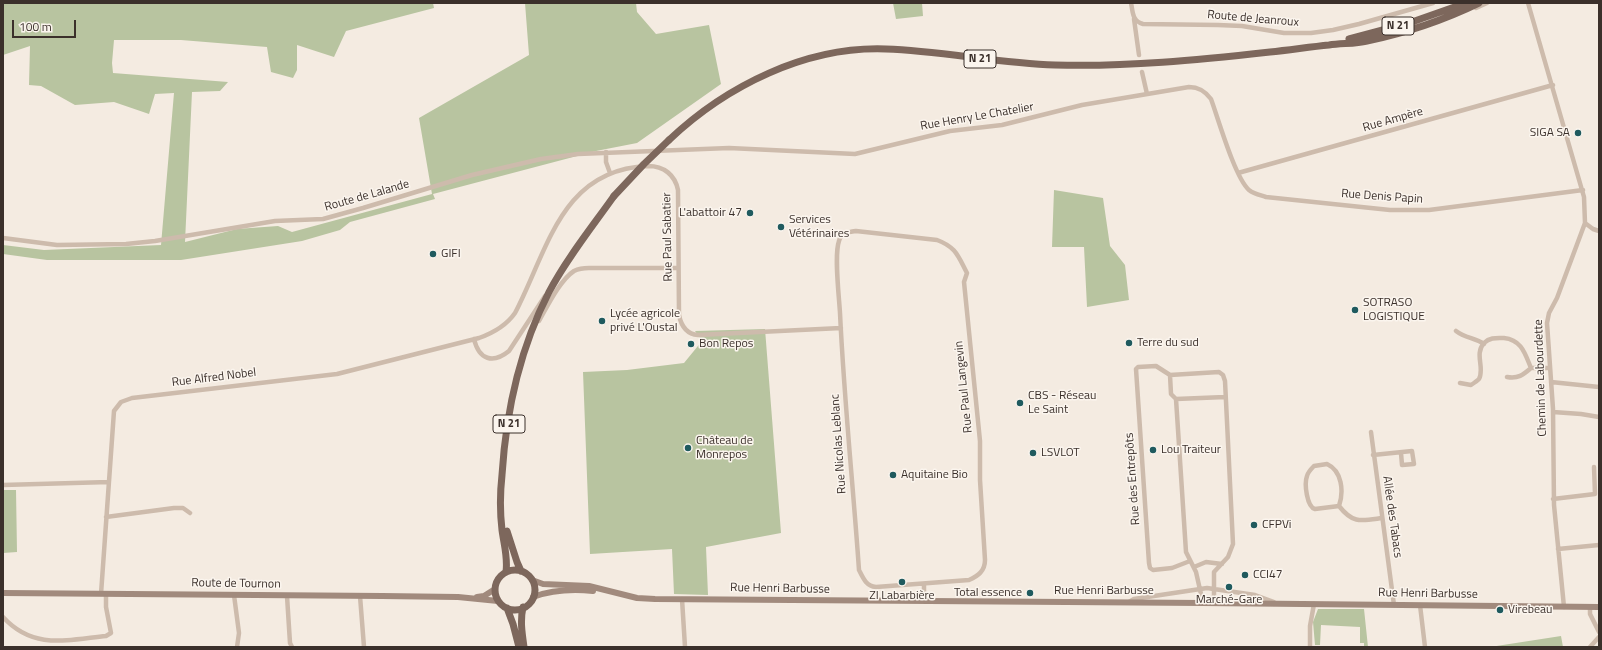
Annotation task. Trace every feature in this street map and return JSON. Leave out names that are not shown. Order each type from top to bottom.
[{"type":"main road","name":"N 21","points":[[1328,45],[1409,23],[1466,3]]},
{"type":"main road","name":"N 21","points":[[506,572],[507,562],[502,530],[502,474],[515,385],[526,344],[534,323],[550,290],[614,196],[669,140],[690,122],[728,94],[753,80],[791,64],[826,54],[841,52],[885,49],[1003,61],[1054,64],[1092,65],[1172,63],[1365,42],[1439,20],[1479,3]]},
{"type":"main road","name":"N 21","points":[[501,505],[508,537],[521,571]]},
{"type":"main road","points":[[469,598],[498,601],[507,608],[516,610],[530,602],[533,597],[534,588],[532,580],[527,574],[521,571],[512,570],[506,572],[500,576],[496,582],[495,589],[498,601]]},
{"type":"main road","name":"Rue Henri Barbusse","points":[[532,580],[543,584],[589,586],[637,598],[1564,606],[1599,608]]},
{"type":"main road","points":[[469,598],[484,596],[495,589]]},
{"type":"main road","name":"Rue Henri Barbusse","points":[[533,597],[543,593],[575,590],[610,592]]},
{"type":"main road","name":"Route de Tournon","points":[[3,593],[469,598]]},
{"type":"main road","points":[[523,607],[521,629],[524,647]]},
{"type":"main road","points":[[507,608],[514,624],[519,647]]},
{"type":"street","points":[[1131,3],[1139,55]]},
{"type":"street","name":"Route de Jeanroux","points":[[1134,19],[1143,24],[1242,26],[1284,33],[1311,34],[1352,26],[1433,3]]},
{"type":"street","points":[[1439,20],[1449,18],[1487,3]]},
{"type":"street","name":"Chemin de Labourdette","points":[[1526,3],[1553,85],[1583,190],[1585,223],[1557,298],[1549,313],[1547,323],[1553,412],[1554,499],[1564,606]]},
{"type":"street","points":[[1142,72],[1147,94]]},
{"type":"street","name":"Rue Ampère","points":[[1238,173],[1553,85]]},
{"type":"street","name":"Rue Henry Le Chatelier","points":[[662,150],[729,148],[855,154],[944,132],[1002,126],[1082,105],[1189,86],[1197,87],[1211,99],[1238,173]]},
{"type":"street","name":"Route de Lalande","points":[[3,238],[57,245],[126,244],[170,239],[275,221],[323,219],[472,175],[541,159],[578,154],[662,150]]},
{"type":"street","points":[[606,152],[606,162],[610,173]]},
{"type":"street","name":"Rue Paul Sabatier","points":[[498,329],[512,318],[515,313],[555,228],[569,204],[582,191],[610,173],[648,166],[661,168],[672,175],[678,190],[680,321],[684,328],[693,335],[841,328]]},
{"type":"street","name":"Rue Denis Papin","points":[[1238,173],[1243,184],[1250,191],[1266,196],[1390,210],[1429,210],[1583,190]]},
{"type":"street","points":[[1585,223],[1593,229],[1599,231]]},
{"type":"street","name":"Rue Paul Langevin","points":[[838,242],[844,234],[856,231],[937,240],[947,244],[953,249],[967,273],[964,282],[980,441],[980,480],[985,565],[984,569],[976,577],[969,580],[924,584]]},
{"type":"street","name":"Rue Nicolas Leblanc","points":[[838,242],[841,328],[859,570],[864,580],[872,587],[924,584]]},
{"type":"street","points":[[526,344],[564,280],[575,270],[589,268],[678,268]]},
{"type":"street","points":[[474,339],[476,349],[481,355],[492,359],[504,355],[509,350],[542,298],[550,290]]},
{"type":"street","name":"Rue Alfred Nobel","points":[[3,617],[22,632],[42,640],[58,641],[106,636],[111,633],[104,594],[106,517],[114,411],[121,402],[132,398],[337,374],[474,339],[490,334],[498,329]]},
{"type":"street","points":[[1456,331],[1462,336],[1477,339],[1484,344]]},
{"type":"street","points":[[1460,383],[1471,385],[1478,380],[1481,372],[1479,358],[1480,348],[1487,341],[1495,337],[1518,342],[1523,348],[1531,368]]},
{"type":"street","name":"Rue des Entrepôts","points":[[1170,376],[1156,366],[1138,367],[1136,369],[1149,563],[1150,568],[1153,570],[1172,568],[1190,561]]},
{"type":"street","points":[[1507,377],[1514,379],[1521,377],[1531,368],[1550,368]]},
{"type":"street","points":[[1203,603],[1194,567],[1186,552],[1176,399],[1171,394],[1170,376],[1219,372],[1223,375],[1225,397],[1233,544],[1228,557],[1214,572],[1214,603]]},
{"type":"street","points":[[1551,382],[1599,387]]},
{"type":"street","points":[[1176,399],[1225,397]]},
{"type":"street","points":[[1553,412],[1581,414],[1599,418]]},
{"type":"street","name":"Allée des Tabacs","points":[[1371,432],[1394,605]]},
{"type":"street","points":[[1373,455],[1400,452]]},
{"type":"street","points":[[1327,464],[1333,467],[1338,473],[1342,497],[1339,506],[1315,509],[1309,504],[1306,478],[1314,466],[1327,464]]},
{"type":"street","points":[[1554,499],[1595,494],[1594,467]]},
{"type":"street","points":[[3,485],[109,482]]},
{"type":"street","points":[[1339,506],[1352,519],[1358,521],[1382,518]]},
{"type":"street","points":[[106,517],[174,508],[183,508],[190,513]]},
{"type":"street","points":[[1558,549],[1599,545]]},
{"type":"street","points":[[1194,567],[1206,562],[1222,564]]},
{"type":"street","points":[[924,584],[924,601]]},
{"type":"street","points":[[1128,602],[1134,599],[1214,588],[1256,595],[1271,600],[1274,604]]},
{"type":"street","points":[[234,595],[239,633],[237,647]]},
{"type":"street","points":[[287,596],[290,643],[292,647]]},
{"type":"street","points":[[360,596],[364,647]]},
{"type":"street","points":[[682,599],[685,647]]},
{"type":"street","points":[[1310,647],[1310,626],[1314,604]]},
{"type":"street","points":[[1420,605],[1425,647]]},
{"type":"street","points":[[1590,608],[1590,614],[1599,632]]},
{"type":"street","points":[[1590,647],[1599,637]]},
{"type":"green space","points":[[3,3],[433,3],[434,8],[346,31],[334,57],[297,45],[297,70],[293,78],[271,72],[267,47],[181,40],[114,40],[112,63],[113,73],[228,82],[220,91],[192,92],[185,242],[237,229],[278,226],[292,232],[432,194],[419,118],[529,55],[525,3],[636,3],[637,12],[656,34],[709,25],[721,84],[637,143],[596,151],[433,194],[435,199],[350,222],[340,230],[302,241],[181,260],[47,260],[3,254],[3,245],[44,250],[161,245],[174,93],[155,94],[149,114],[114,102],[75,105],[41,86],[29,85],[30,46],[3,55]]},
{"type":"green space","points":[[893,3],[922,3],[923,16],[896,19]]},
{"type":"green space","points":[[1054,190],[1103,198],[1110,246],[1125,265],[1129,300],[1087,307],[1084,247],[1052,247]]},
{"type":"green space","points":[[765,329],[781,533],[706,547],[708,595],[674,594],[672,549],[590,554],[583,372],[627,370],[684,363],[702,341],[695,331]]},
{"type":"green space","points":[[3,490],[16,490],[17,552],[3,553]]},
{"type":"green space","points":[[1318,609],[1364,609],[1368,647],[1364,647],[1364,643],[1360,643],[1360,627],[1321,625],[1320,645],[1315,645],[1313,622]]},
{"type":"green space","points":[[1561,636],[1563,647],[1490,647]]},
{"type":"place","name":"SIGA SA","points":[[1578,133]]},
{"type":"place","name":"L'abattoir 47","points":[[750,213]]},
{"type":"place","name":"Services Vétérinaires","points":[[781,227]]},
{"type":"place","name":"GIFI","points":[[433,254]]},
{"type":"place","name":"SOTRASO LOGISTIQUE","points":[[1355,310]]},
{"type":"place","name":"Lycée agricole privé L'Oustal","points":[[602,321]]},
{"type":"place","name":"Terre du sud","points":[[1129,343]]},
{"type":"place","name":"Bon Repos","points":[[691,344]]},
{"type":"place","name":"CBS - Réseau Le Saint","points":[[1020,403]]},
{"type":"place","name":"Château de Monrepos","points":[[688,448]]},
{"type":"place","name":"Lou Traiteur","points":[[1153,450]]},
{"type":"place","name":"LSVLOT","points":[[1033,453]]},
{"type":"place","name":"Aquitaine Bio","points":[[893,475]]},
{"type":"place","name":"CFPVi","points":[[1254,525]]},
{"type":"place","name":"CCI47","points":[[1245,575]]},
{"type":"place","name":"ZI Labarbière","points":[[902,582]]},
{"type":"place","name":"Marché-Gare","points":[[1229,587]]},
{"type":"place","name":"Total essence","points":[[1030,593]]},
{"type":"place","name":"Virebeau","points":[[1500,610]]}]
